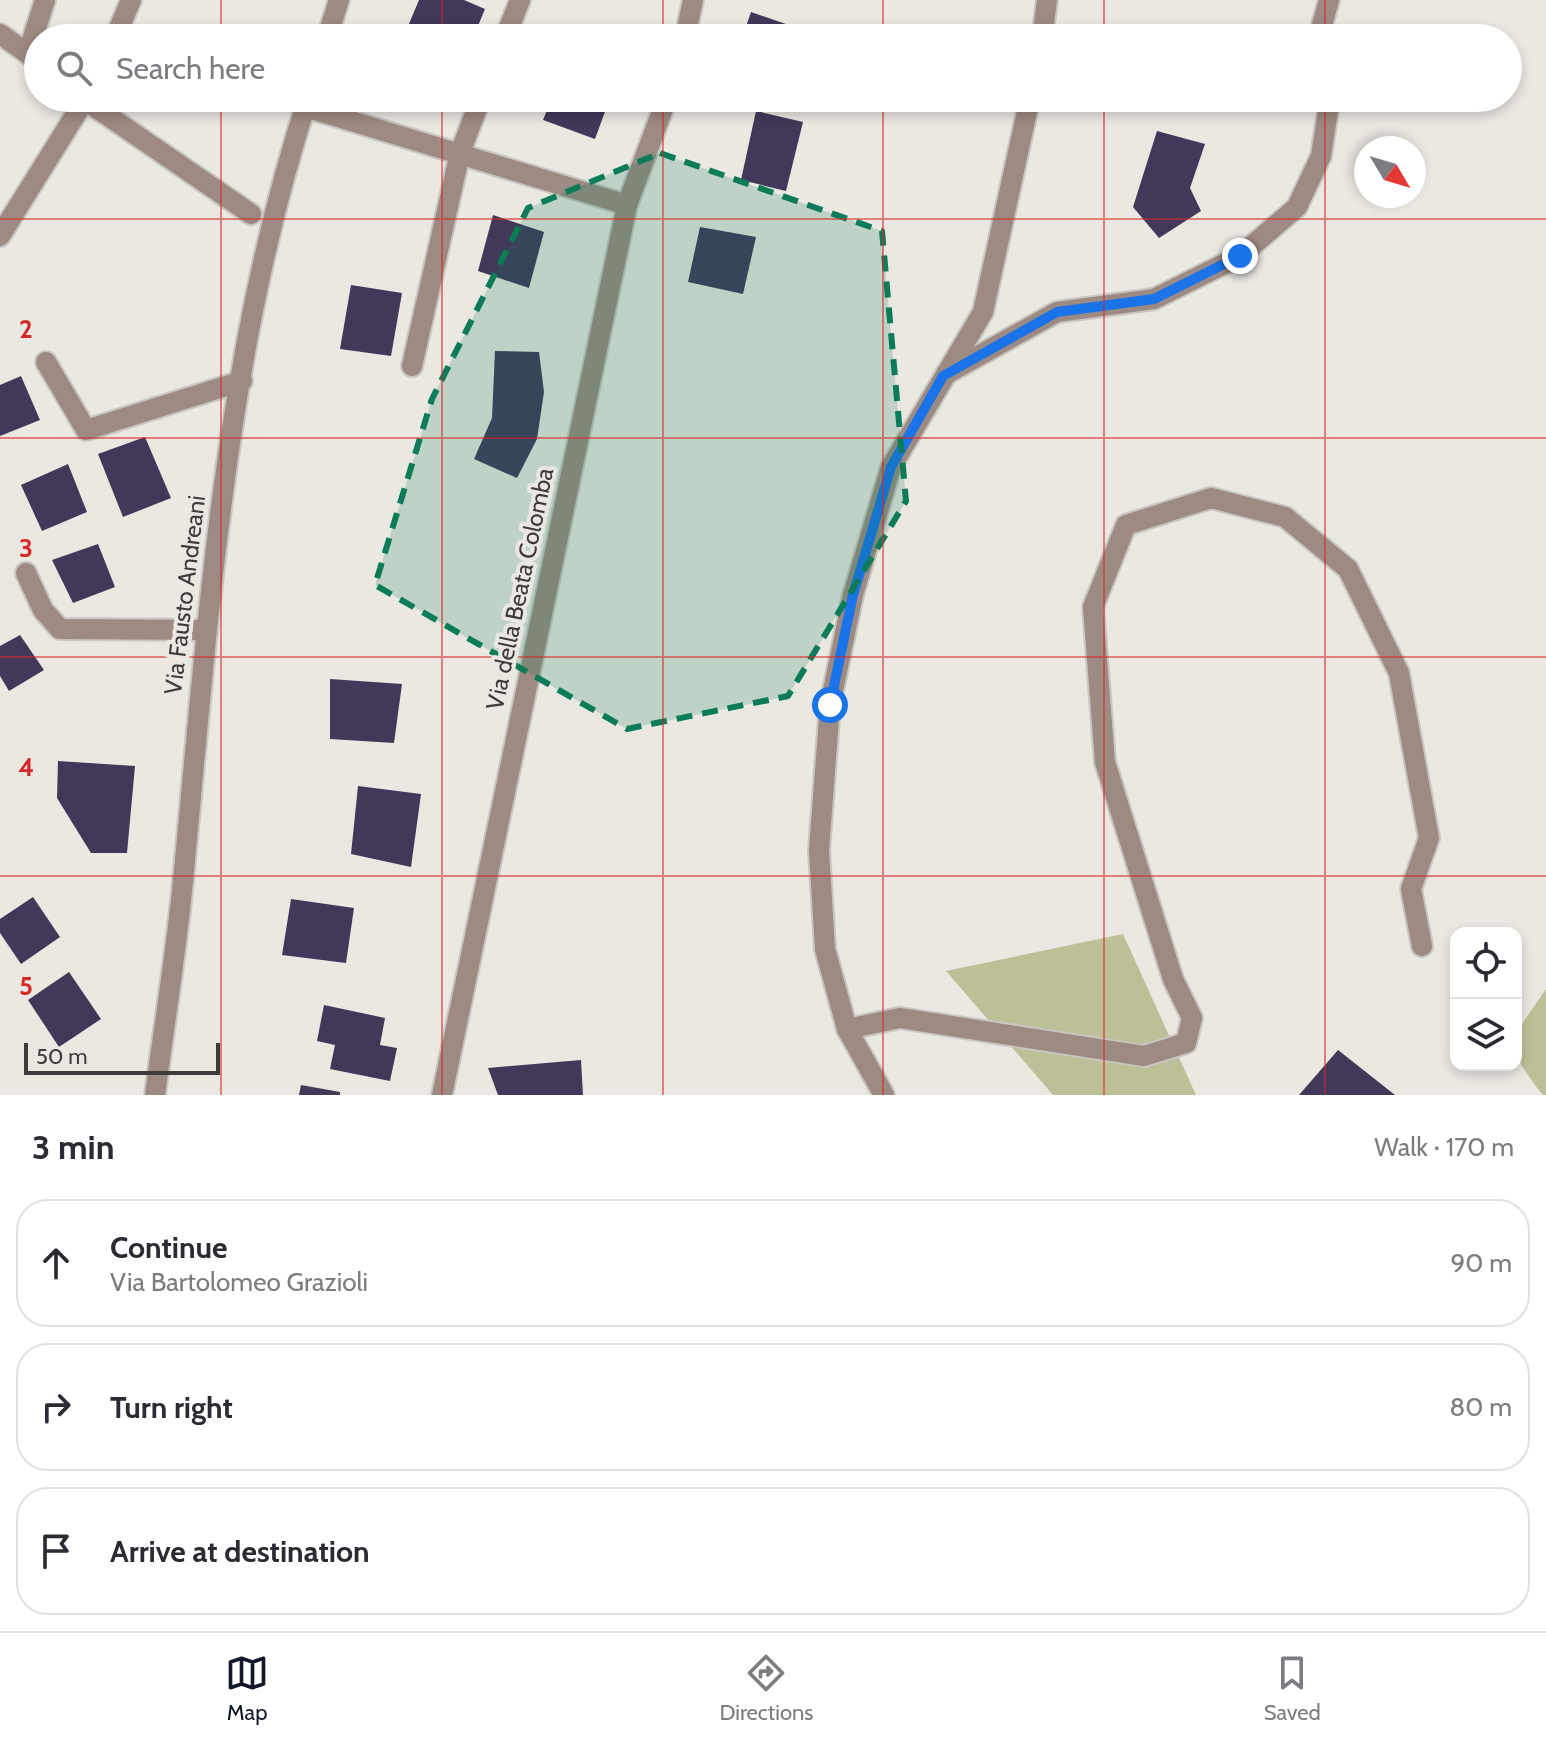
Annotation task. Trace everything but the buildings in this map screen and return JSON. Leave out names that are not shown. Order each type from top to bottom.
[{"type":"street","points":[[40,24],[45,0]]},
{"type":"street","points":[[121,24],[131,0]]},
{"type":"street","points":[[331,24],[339,0]]},
{"type":"street","points":[[511,24],[520,0]]},
{"type":"street","points":[[688,24],[693,0]]},
{"type":"street","points":[[1044,24],[1047,0]]},
{"type":"street","points":[[1322,24],[1329,0]]},
{"type":"street","points":[[3,42],[24,52]]},
{"type":"street","points":[[0,236],[76,112]]},
{"type":"street","points":[[103,112],[251,214]]},
{"type":"street","name":"Via Fausto Andreani","points":[[155,1095],[181,895],[212,562],[265,242],[303,112]]},
{"type":"street","points":[[336,112],[627,205]]},
{"type":"street","points":[[412,366],[460,153],[476,112]]},
{"type":"street","name":"Via della Beata Colomba","points":[[442,1095],[627,205],[662,112]]},
{"type":"street","points":[[884,1095],[847,1029],[825,949],[819,850],[830,705],[853,595],[891,467],[983,312],[1027,112]]},
{"type":"street","points":[[943,376],[1057,312],[1154,299],[1240,256],[1297,207],[1321,156],[1328,112]]},
{"type":"street","points":[[46,362],[86,430],[242,381]]},
{"type":"street","points":[[847,1029],[900,1018],[1144,1056],[1186,1043],[1192,1018],[1173,979],[1105,762],[1093,607],[1126,525],[1211,498],[1285,517],[1348,569],[1399,673],[1429,838],[1411,889],[1422,946]]},
{"type":"street","points":[[26,573],[43,610],[60,629],[206,630]]},
{"type":"highlighted area","points":[[660,153],[882,231],[906,501],[788,696],[627,729],[375,585],[432,399],[528,208]]},
{"type":"green space","points":[[1123,934],[1196,1095],[1053,1095],[946,971]]},
{"type":"green space","points":[[1546,989],[1546,1095],[1522,1066],[1522,1026]]},
{"type":"route","points":[[830,705],[853,595],[891,467],[943,376],[1057,312],[1154,299],[1240,256]]}]
